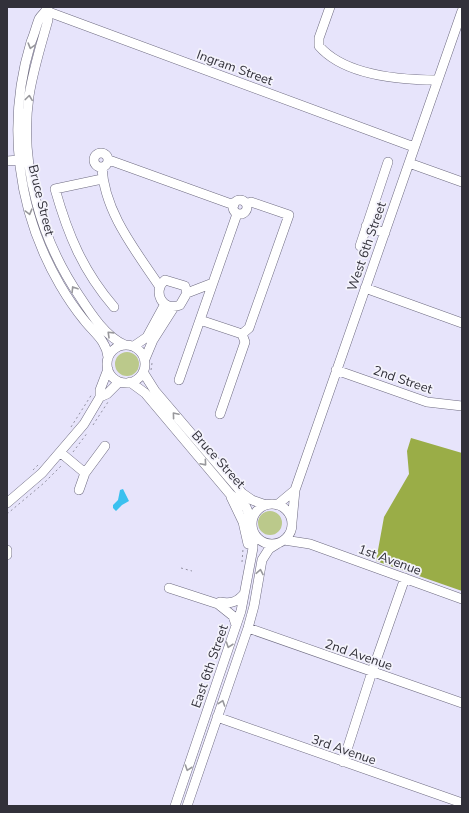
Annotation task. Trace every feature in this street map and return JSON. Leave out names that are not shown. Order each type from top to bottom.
[{"type":"street","points":[[330,7],[319,38],[319,46],[337,60],[358,69],[382,76],[416,80],[438,80]]},
{"type":"street","name":"Bruce Street","points":[[47,9],[48,20],[33,74],[27,118],[33,190],[46,233],[74,289],[88,310],[118,342],[141,352],[149,359]]},
{"type":"street","name":"Bruce Street","points":[[47,9],[40,18],[31,42],[21,84],[18,160],[29,215],[47,260],[74,307],[105,344],[108,357]]},
{"type":"street","name":"Ingram Street","points":[[47,9],[414,148]]},
{"type":"street","name":"West 6th Street","points":[[292,524],[295,490],[462,11]]},
{"type":"street","points":[[18,160],[24,151],[27,118]]},
{"type":"street","points":[[102,167],[95,162],[95,157],[97,154],[106,154],[109,160],[235,209],[242,214],[246,212],[247,204],[251,202],[289,215],[249,328],[242,334]]},
{"type":"street","points":[[7,161],[18,160],[25,164],[30,188],[33,190]]},
{"type":"street","points":[[102,167],[107,164],[109,160]]},
{"type":"street","points":[[360,246],[388,162]]},
{"type":"street","points":[[409,163],[462,182]]},
{"type":"street","points":[[102,167],[103,184],[124,234],[160,287],[160,295],[165,304],[174,308]]},
{"type":"street","points":[[102,179],[55,189],[62,216],[83,265],[99,289],[114,307]]},
{"type":"street","points":[[179,380],[213,283],[235,209]]},
{"type":"street","points":[[366,226],[385,232]]},
{"type":"street","points":[[160,287],[165,280],[185,286],[187,292]]},
{"type":"street","points":[[108,369],[112,376],[119,382],[130,382],[147,373],[152,340],[174,308],[180,305],[187,292],[213,283]]},
{"type":"street","points":[[365,288],[462,323]]},
{"type":"street","points":[[7,504],[42,473],[84,424],[96,395],[100,390],[108,369],[108,357],[113,350],[129,346],[147,337],[165,304]]},
{"type":"street","points":[[200,320],[242,334]]},
{"type":"street","points":[[220,414],[245,342],[242,334]]},
{"type":"street","name":"2nd Street","points":[[336,370],[427,402],[462,406]]},
{"type":"street","name":"Bruce Street","points":[[147,373],[155,391],[242,492],[252,500],[266,505]]},
{"type":"street","points":[[96,395],[107,394],[119,382]]},
{"type":"street","name":"Bruce Street","points":[[130,382],[145,393],[230,494],[246,507],[252,525]]},
{"type":"street","points":[[80,490],[86,473],[105,446]]},
{"type":"street","points":[[60,453],[86,473]]},
{"type":"street","points":[[276,505],[295,490]]},
{"type":"street","points":[[230,494],[246,531],[245,565]]},
{"type":"street","points":[[266,505],[276,505],[287,511],[292,524],[290,532],[280,542],[262,542],[252,525],[257,511],[266,505]]},
{"type":"street","name":"1st Avenue","points":[[292,524],[302,539],[310,544],[462,599]]},
{"type":"street","name":"East 6th Street","points":[[175,806],[236,626],[244,594],[245,565],[253,548],[252,525]]},
{"type":"street","name":"1st Avenue","points":[[280,542],[310,544]]},
{"type":"street","name":"East 6th Street","points":[[187,806],[248,628],[254,606],[262,560],[269,549],[280,542]]},
{"type":"street","points":[[7,550],[7,555]]},
{"type":"street","points":[[344,762],[372,672],[405,578]]},
{"type":"street","points":[[170,588],[218,604],[233,616],[236,626]]},
{"type":"street","points":[[218,604],[220,602],[232,603],[244,594]]},
{"type":"street","name":"2nd Avenue","points":[[248,628],[462,703]]},
{"type":"street","name":"3rd Avenue","points":[[217,717],[462,803]]},
{"type":"path","points":[[147,373],[149,359]]},
{"type":"path","points":[[68,430],[96,395]]},
{"type":"path","points":[[28,474],[38,464]]},
{"type":"path","points":[[7,514],[31,495],[59,468]]},
{"type":"path","points":[[243,548],[245,565]]},
{"type":"path","points":[[181,568],[192,572]]},
{"type":"green space","points":[[127,352],[135,356],[139,364],[135,372],[127,376],[119,372],[115,364],[119,356]]},
{"type":"green space","points":[[411,438],[462,453],[462,591],[376,561],[384,517],[409,474],[407,451]]},
{"type":"green space","points":[[270,511],[275,512],[281,518],[281,528],[275,534],[270,535],[265,534],[259,528],[258,523],[259,518],[265,512]]},
{"type":"water","points":[[123,489],[129,501],[116,511],[113,508],[113,505],[118,500],[120,490]]}]
